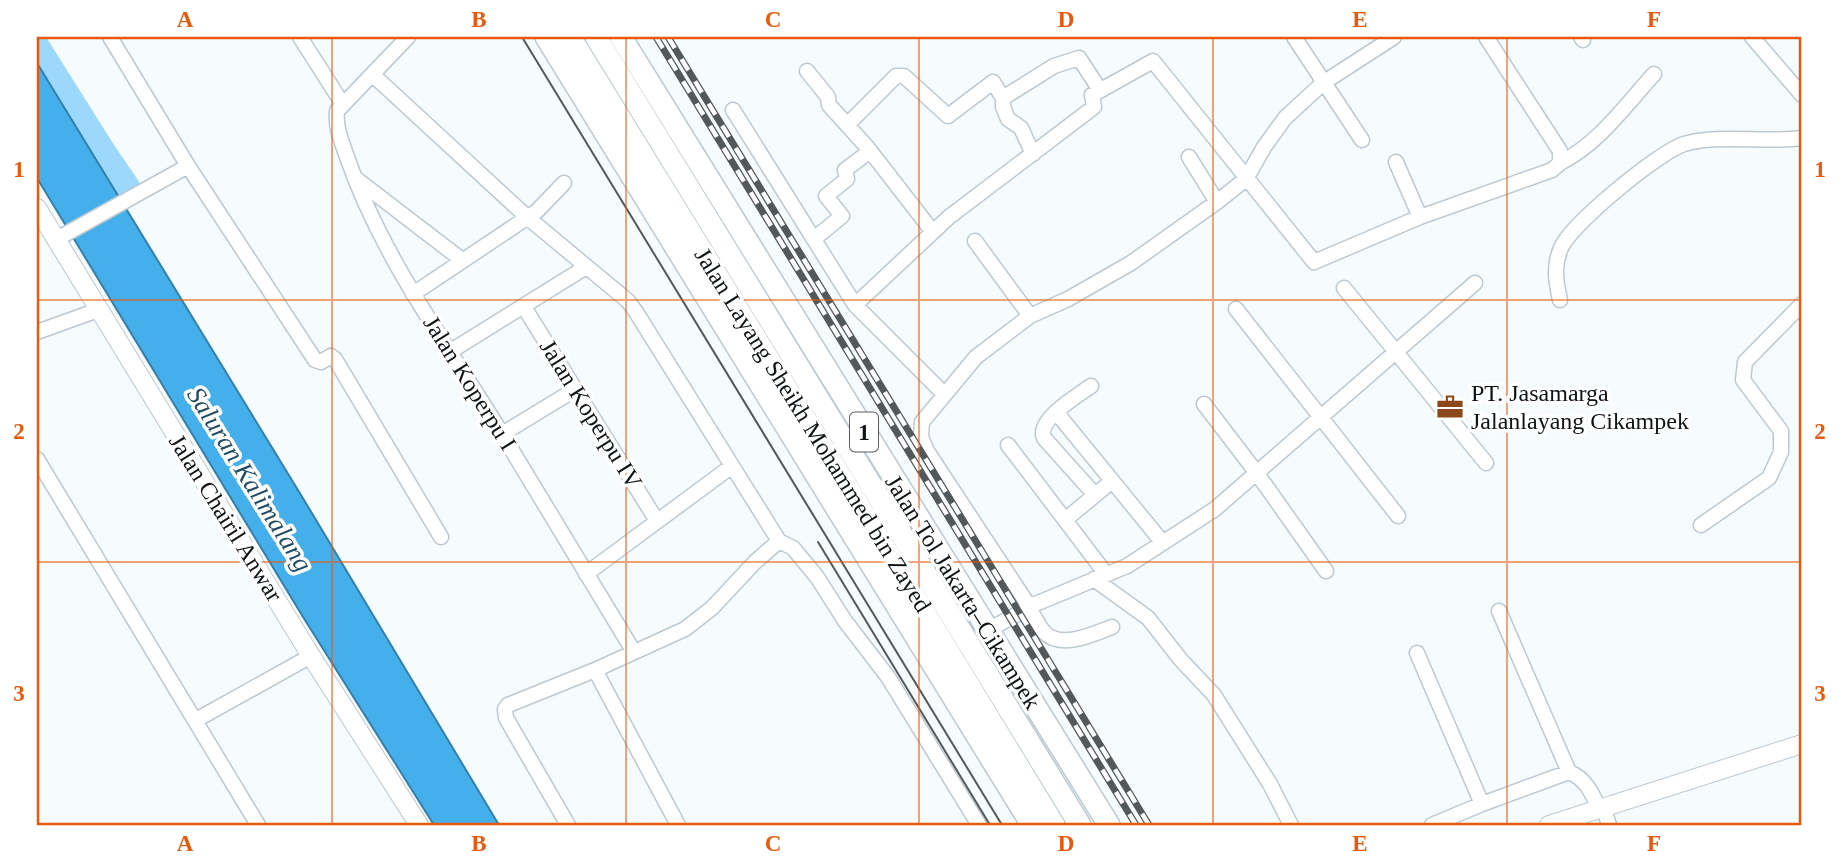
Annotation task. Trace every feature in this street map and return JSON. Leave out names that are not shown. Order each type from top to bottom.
[{"type":"highway","points":[[546,37],[1032,825]]},
{"type":"highway","name":"Jalan Layang Sheikh Mohammed bin Zayed","points":[[570,37],[1054,825]]},
{"type":"highway","name":"Jalan Layang Sheikh Mohammed bin Zayed","points":[[596,37],[1080,825]]},
{"type":"highway","name":"Jalan Tol Jakarta–Cikampek","points":[[621,37],[1108,825]]},
{"type":"main road","name":"Jalan Chairil Anwar","points":[[37,208],[58,238],[98,310],[311,656],[419,825]]},
{"type":"main road","points":[[1549,825],[1802,744]]},
{"type":"street","points":[[110,37],[188,166],[315,359],[321,362],[331,356],[335,359],[441,537]]},
{"type":"street","points":[[300,37],[342,103],[373,75],[401,39]]},
{"type":"street","points":[[1294,37],[1362,140]]},
{"type":"street","points":[[1112,627],[1082,638],[1059,640],[1045,633],[927,452],[921,437],[922,422],[976,357],[1030,316],[1068,299],[1131,263],[1247,179],[1264,147],[1285,118],[1323,83],[1394,37]]},
{"type":"street","points":[[1486,37],[1560,151],[1560,163]]},
{"type":"street","points":[[1752,37],[1802,95]]},
{"type":"street","points":[[1003,98],[1054,66],[1079,58],[1100,90]]},
{"type":"street","points":[[855,305],[933,232],[1094,107],[1092,95],[1153,61],[1314,262],[1420,217],[1552,170],[1575,156],[1596,138],[1654,74]]},
{"type":"street","points":[[807,71],[828,97],[829,105],[870,151],[933,232]]},
{"type":"street","points":[[373,75],[527,217],[636,312],[779,541],[793,548],[812,570],[845,621],[888,677],[979,825]]},
{"type":"street","points":[[847,125],[896,76],[904,76],[948,116],[993,82],[1003,98],[1008,119],[1021,128],[1033,154]]},
{"type":"street","name":"Jalan Koperpu I","points":[[342,103],[336,119],[354,177],[413,294],[451,351],[634,652]]},
{"type":"street","points":[[733,110],[855,305],[944,394]]},
{"type":"street","points":[[1560,300],[1555,265],[1562,245],[1582,223],[1645,167],[1683,144],[1713,140],[1802,138]]},
{"type":"street","points":[[814,239],[842,216],[826,196],[847,179],[845,170],[870,151]]},
{"type":"street","points":[[1189,157],[1217,202]]},
{"type":"street","points":[[1396,162],[1420,217]]},
{"type":"street","points":[[58,238],[188,166]]},
{"type":"street","points":[[354,177],[462,260]]},
{"type":"street","points":[[413,294],[537,211],[564,183]]},
{"type":"street","points":[[975,241],[1030,316]]},
{"type":"street","points":[[451,351],[586,267]]},
{"type":"street","points":[[986,631],[1030,607],[1127,566],[1215,509],[1475,283]]},
{"type":"street","points":[[1344,288],[1486,463]]},
{"type":"street","points":[[1701,524],[1769,478],[1781,453],[1781,431],[1743,380],[1745,362],[1802,304]]},
{"type":"street","name":"Jalan Koperpu IV","points":[[524,307],[657,521]]},
{"type":"street","points":[[1236,309],[1398,516]]},
{"type":"street","points":[[37,332],[98,310]]},
{"type":"street","points":[[1091,386],[1056,412],[1041,432],[1094,495]]},
{"type":"street","points":[[502,434],[576,388]]},
{"type":"street","points":[[1204,404],[1326,571]]},
{"type":"street","points":[[1056,412],[1163,543]]},
{"type":"street","points":[[1008,445],[1065,520],[1100,576],[1148,618],[1181,660],[1214,695],[1270,784],[1292,825]]},
{"type":"street","points":[[37,459],[258,825]]},
{"type":"street","points":[[586,574],[732,466]]},
{"type":"street","points":[[1065,520],[1112,481]]},
{"type":"street","points":[[568,825],[506,718],[505,709],[508,705],[595,670],[685,629],[700,619],[779,541]]},
{"type":"street","points":[[1499,611],[1569,772]]},
{"type":"street","points":[[1417,653],[1482,804]]},
{"type":"street","points":[[196,720],[311,656]]},
{"type":"street","points":[[595,670],[678,825]]},
{"type":"street","points":[[1432,825],[1569,772],[1578,775],[1591,791],[1609,825]]},
{"type":"shaded area","points":[[37,37],[46,37],[144,189],[122,202],[37,64]]},
{"type":"water","name":"Saluran Kalimalang","points":[[37,63],[499,825],[434,825],[303,617],[37,178]]},
{"type":"tram line","points":[[522,37],[1002,825]]},
{"type":"tram line","points":[[818,542],[990,825]]},
{"type":"railway","points":[[656,37],[1136,825]]},
{"type":"railway","points":[[668,37],[1149,825]]},
{"type":"place","name":"PT. Jasamarga Jalanlayang Cikampek","points":[[1450,407]]}]
